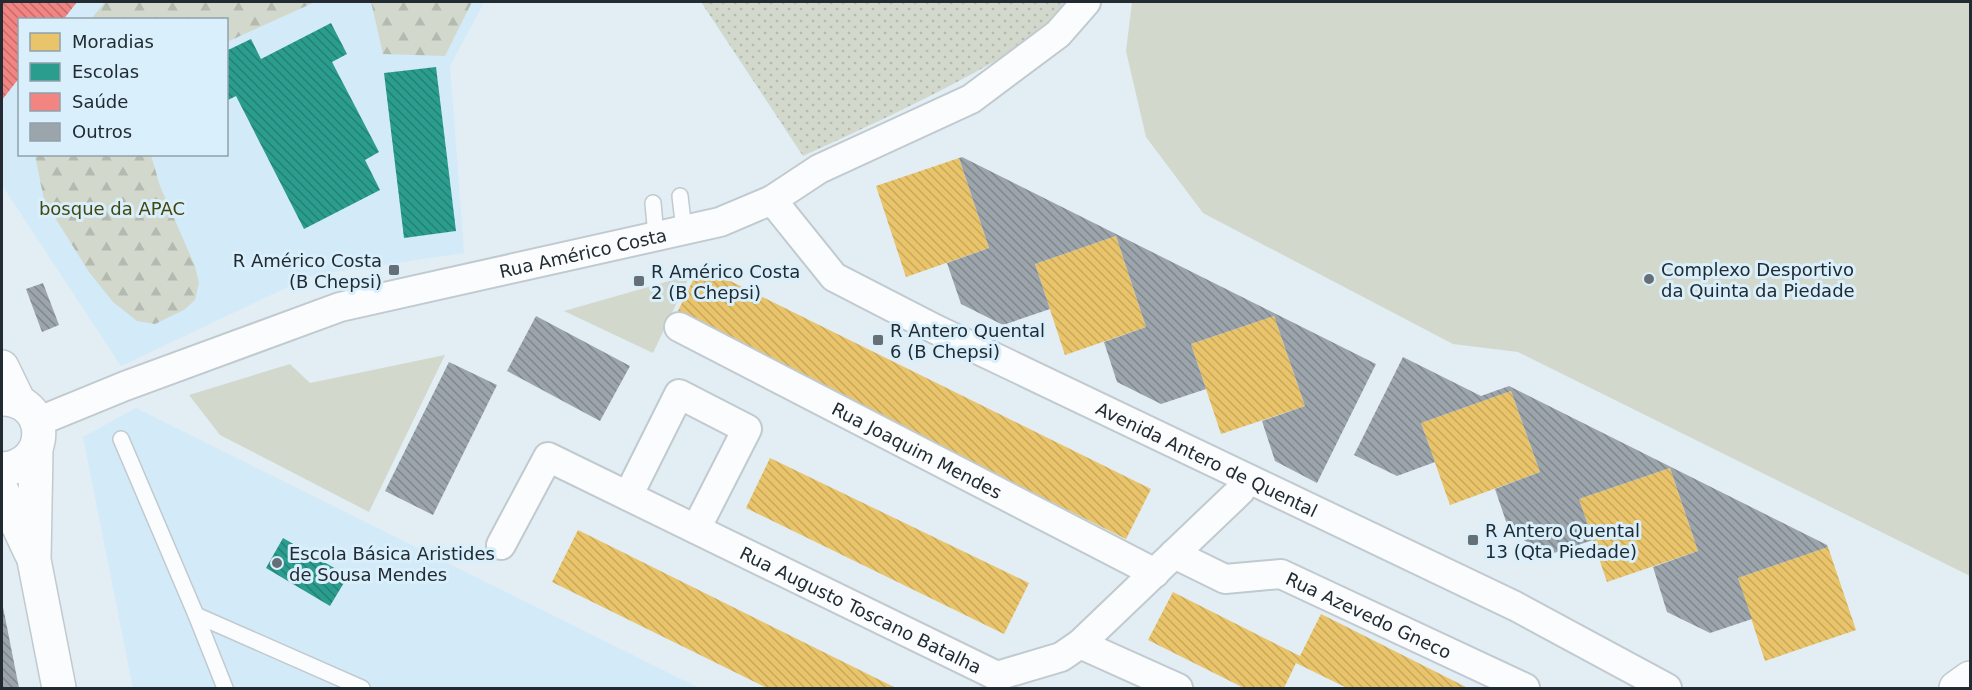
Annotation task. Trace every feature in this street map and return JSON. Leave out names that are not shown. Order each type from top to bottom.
[{"type":"street","name":"Rua Américo Costa","points":[[24,418],[125,386],[340,307],[720,222],[772,200],[819,169],[971,99],[1058,34],[1086,2]]},
{"type":"street","name":"Avenida Antero de Quental","points":[[772,200],[834,277],[935,329],[1515,606],[1667,688]]},
{"type":"street","name":"Rua Joaquim Mendes","points":[[680,327],[1165,563]]},
{"type":"street","points":[[2,367],[24,418],[30,458],[21,465],[2,469]]},
{"type":"street","points":[[628,496],[679,394],[747,429],[696,529]]},
{"type":"street","points":[[24,418],[34,560],[59,688]]},
{"type":"street","name":"Rua Augusto Toscano Batalha","points":[[501,545],[548,457],[997,676],[1062,657],[1080,645],[1240,491],[1248,479]]},
{"type":"street","points":[[2,491],[34,560]]},
{"type":"street","name":"Rua Azevedo Gneco","points":[[1165,563],[1225,579],[1281,574],[1525,688]]},
{"type":"street","points":[[1080,645],[1178,688]]},
{"type":"lane","points":[[680,196],[684,230]]},
{"type":"lane","points":[[653,203],[656,236]]},
{"type":"lane","points":[[121,440],[225,688]]},
{"type":"lane","points":[[196,615],[362,688]]},
{"type":"shaded area","points":[[77,2],[484,2],[450,66],[464,253],[313,275],[121,366],[2,185],[2,100],[18,78],[18,156],[228,156],[228,18],[64,18]]},
{"type":"shaded area","name":"Escola Básica Aristides de Sousa Mendes","points":[[136,408],[699,688],[133,688],[83,437]]},
{"type":"green space","points":[[105,2],[315,2],[228,42],[228,18],[92,18]]},
{"type":"green space","points":[[371,2],[472,2],[445,56],[383,54]]},
{"type":"green space","points":[[701,2],[1064,2],[1047,25],[1011,52],[930,96],[803,156]]},
{"type":"green space","name":"Complexo Desportivo da Quinta da Piedade","points":[[1132,2],[1970,2],[1970,576],[1518,352],[1453,344],[1203,213],[1146,137],[1126,51]]},
{"type":"green space","name":"bosque da APAC","points":[[35,156],[151,156],[160,186],[195,266],[199,283],[195,300],[184,310],[155,324],[137,321],[113,302],[89,272],[44,200]]},
{"type":"green space","points":[[690,275],[653,353],[564,311]]},
{"type":"green space","points":[[445,355],[369,512],[220,435],[189,395],[290,364],[310,383]]},
{"type":"building: Moradias","points":[[959,158],[989,248],[906,277],[876,186]]},
{"type":"building: Moradias","points":[[1116,236],[1146,327],[1065,355],[1035,264]]},
{"type":"building: Moradias","points":[[700,266],[1151,489],[1126,539],[676,315]]},
{"type":"building: Moradias","points":[[1274,316],[1305,406],[1221,434],[1191,344]]},
{"type":"building: Moradias","points":[[1511,391],[1540,472],[1450,505],[1421,423]]},
{"type":"building: Moradias","points":[[770,458],[1029,583],[1004,634],[746,508]]},
{"type":"building: Moradias","points":[[1670,468],[1698,551],[1607,582],[1579,499]]},
{"type":"building: Moradias","points":[[578,530],[896,688],[767,688],[552,582]]},
{"type":"building: Moradias","points":[[1828,547],[1856,630],[1765,661],[1738,578]]},
{"type":"building: Moradias","points":[[1173,592],[1300,656],[1321,614],[1468,688],[1347,688],[1296,663],[1284,688],[1244,688],[1148,640]]},
{"type":"building: Escolas","points":[[331,23],[347,54],[332,62],[379,152],[365,160],[380,190],[304,229],[236,96],[228,100],[228,50],[251,39],[261,59]]},
{"type":"building: Escolas","points":[[436,67],[456,231],[404,238],[384,73]]},
{"type":"building: Escolas","points":[[283,538],[348,576],[330,606],[266,568]]},
{"type":"building: Saúde","points":[[2,2],[77,2],[65,18],[18,18],[18,80],[2,100]]},
{"type":"building: Outros","points":[[962,157],[1376,364],[1317,483],[1275,461],[1262,421],[1305,406],[1274,316],[1191,344],[1206,389],[1161,404],[1117,382],[1104,342],[1146,327],[1116,236],[1035,264],[1050,309],[1003,325],[961,304],[947,263],[989,248],[959,158]]},
{"type":"building: Outros","points":[[43,283],[59,325],[42,332],[26,289]]},
{"type":"building: Outros","points":[[536,316],[630,366],[600,421],[507,371]]},
{"type":"building: Outros","points":[[1403,357],[1481,396],[1509,386],[1828,547],[1738,578],[1752,619],[1710,633],[1667,612],[1653,567],[1698,551],[1670,468],[1579,499],[1593,540],[1551,554],[1510,533],[1495,489],[1540,472],[1511,391],[1421,423],[1435,462],[1397,476],[1354,455]]},
{"type":"building: Outros","points":[[449,362],[497,385],[433,515],[385,491]]},
{"type":"building: Outros","points":[[3,607],[19,688],[2,688]]},
{"type":"place","name":"R Américo Costa (B Chepsi)","points":[[394,270]]},
{"type":"place","name":"Complexo Desportivo da Quinta da Piedade","points":[[1649,279]]},
{"type":"place","name":"R Américo Costa 2 (B Chepsi)","points":[[639,281]]},
{"type":"place","name":"R Antero Quental 6 (B Chepsi)","points":[[878,340]]},
{"type":"place","name":"R Antero Quental 13 (Qta Piedade)","points":[[1473,540]]},
{"type":"place","name":"Escola Básica Aristides de Sousa Mendes","points":[[277,563]]}]
